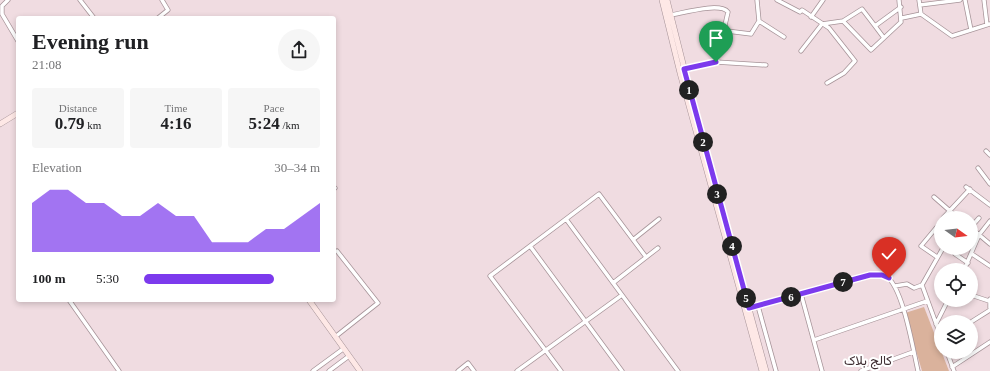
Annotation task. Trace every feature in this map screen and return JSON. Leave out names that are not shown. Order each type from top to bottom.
[{"type":"main road","points":[[662,0],[680,73],[762,364],[766,371]]},
{"type":"main road","points":[[667,0],[684,69],[749,308],[762,364],[762,371]]},
{"type":"main road","points":[[0,124],[16,114]]},
{"type":"main road","points":[[310,302],[360,371]]},
{"type":"street","points":[[8,0],[2,6],[1,12],[16,38]]},
{"type":"street","points":[[80,0],[92,16]]},
{"type":"street","points":[[160,16],[168,10],[162,0]]},
{"type":"street","points":[[671,15],[721,8],[728,12],[725,26],[727,31],[751,34],[755,31],[759,21],[757,0]]},
{"type":"street","points":[[777,0],[782,1],[800,12],[802,10],[810,17],[829,28],[856,61],[844,73],[826,83]]},
{"type":"street","points":[[810,17],[823,0]]},
{"type":"street","points":[[843,21],[871,50],[899,24],[902,18],[900,0]]},
{"type":"street","points":[[919,0],[921,14]]},
{"type":"street","points":[[920,5],[960,0]]},
{"type":"street","points":[[965,0],[971,30]]},
{"type":"street","points":[[902,18],[921,14],[952,36],[989,24],[984,0]]},
{"type":"street","points":[[875,26],[900,7]]},
{"type":"street","points":[[801,51],[822,24],[843,21],[862,9],[884,38]]},
{"type":"street","points":[[759,21],[784,37]]},
{"type":"street","points":[[684,69],[716,62],[766,65]]},
{"type":"street","points":[[986,151],[990,155]]},
{"type":"street","points":[[978,168],[990,184]]},
{"type":"street","points":[[934,197],[949,210],[968,188],[990,205]]},
{"type":"street","points":[[561,371],[490,276],[599,194],[646,257]]},
{"type":"street","points":[[566,219],[678,371]]},
{"type":"street","points":[[634,239],[659,220]]},
{"type":"street","points":[[990,222],[979,235],[990,244]]},
{"type":"street","points":[[895,286],[907,284],[914,288],[922,285],[936,257],[921,246],[934,230]]},
{"type":"street","points":[[530,246],[584,322],[622,371]]},
{"type":"street","points":[[613,283],[658,248]]},
{"type":"street","points":[[335,337],[378,303],[337,251]]},
{"type":"street","points":[[957,255],[968,263],[972,255]]},
{"type":"street","points":[[974,255],[990,266]]},
{"type":"street","points":[[749,308],[877,274],[886,276],[895,286],[903,308],[918,371]]},
{"type":"street","points":[[922,285],[934,319]]},
{"type":"street","points":[[802,294],[822,371]]},
{"type":"street","points":[[517,371],[622,295]]},
{"type":"street","points":[[978,297],[989,300],[990,309],[978,317]]},
{"type":"street","points":[[814,340],[903,308],[927,301]]},
{"type":"street","points":[[70,302],[119,371]]},
{"type":"street","points":[[758,306],[776,371]]},
{"type":"street","points":[[952,367],[990,342]]},
{"type":"street","points":[[314,371],[343,349]]},
{"type":"street","points":[[861,371],[913,352]]},
{"type":"street","points":[[329,371],[349,356]]},
{"type":"street","points":[[949,359],[954,371]]},
{"type":"street","points":[[458,371],[468,363],[474,371]]},
{"type":"shaded area","points":[[924,307],[934,333],[934,359],[944,359],[949,371],[922,371],[905,313]]},
{"type":"district","name":"کالج بلاک","points":[[868,360]]},
{"type":"route","points":[[716,62],[684,69],[749,308],[870,275],[877,274],[889,278]]}]
